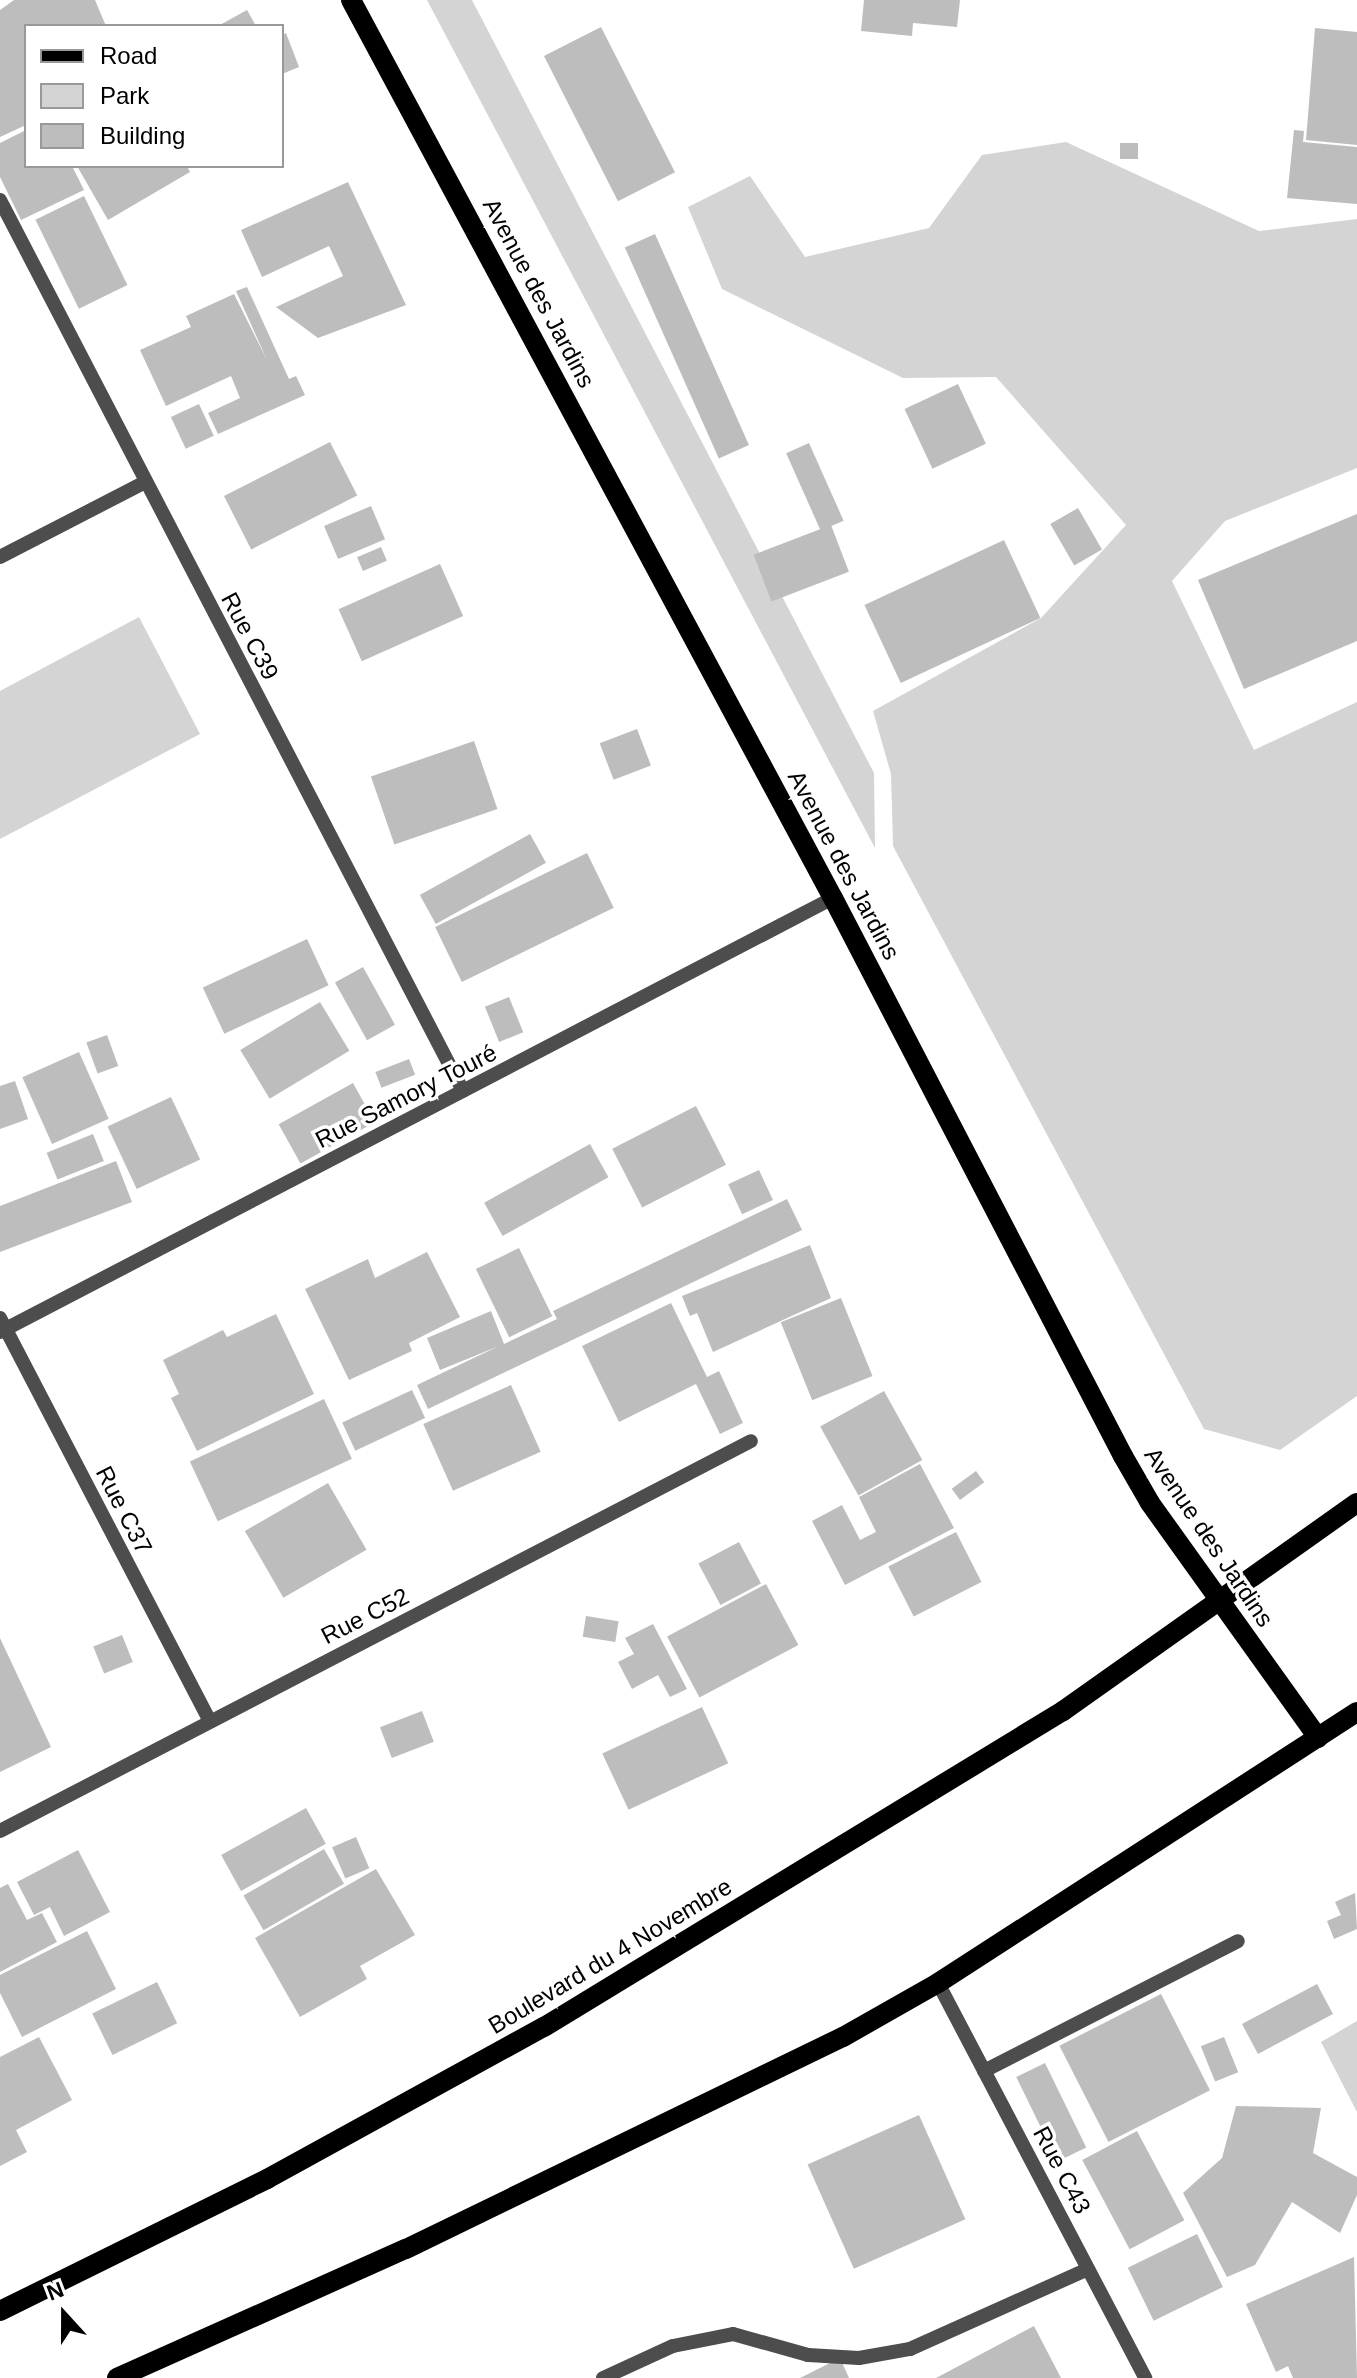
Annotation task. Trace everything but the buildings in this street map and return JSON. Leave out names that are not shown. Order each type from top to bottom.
[{"type":"main road","name":"Avenue des Jardins","points":[[351,0],[833,898],[1123,1456],[1221,1602],[1318,1738]]},
{"type":"main road","name":"Boulevard du 4 Novembre","points":[[0,2311],[267,2179],[544,2027],[1063,1711],[1357,1503]]},
{"type":"main road","points":[[117,2378],[406,2249],[843,2037],[938,1983],[1357,1712]]},
{"type":"street","name":"Rue C39","points":[[0,200],[463,1091]]},
{"type":"street","points":[[0,557],[145,482]]},
{"type":"street","name":"Rue Samory Touré","points":[[2,1327],[833,898]]},
{"type":"street","name":"Rue C37","points":[[2,1327],[210,1722]]},
{"type":"street","name":"Rue C52","points":[[0,1831],[751,1441]]},
{"type":"street","points":[[984,2071],[1238,1941]]},
{"type":"street","name":"Rue C43","points":[[938,1983],[1145,2378]]},
{"type":"street","points":[[603,2378],[673,2346],[733,2334],[808,2355],[859,2358],[910,2349],[1088,2269]]},
{"type":"green space","points":[[427,0],[472,0],[874,773],[875,848]]},
{"type":"green space","points":[[1066,142],[1259,231],[1357,219],[1357,468],[1225,521],[1172,581],[1254,750],[1357,702],[1357,1396],[1280,1450],[1204,1429],[893,846],[891,774],[873,711],[1041,618],[1126,525],[996,377],[903,378],[722,289],[688,207],[750,176],[805,257],[929,228],[982,155]]},
{"type":"green space","points":[[139,617],[200,734],[0,839],[0,691]]},
{"type":"green space","points":[[1357,2021],[1357,2112],[1321,2042]]}]
